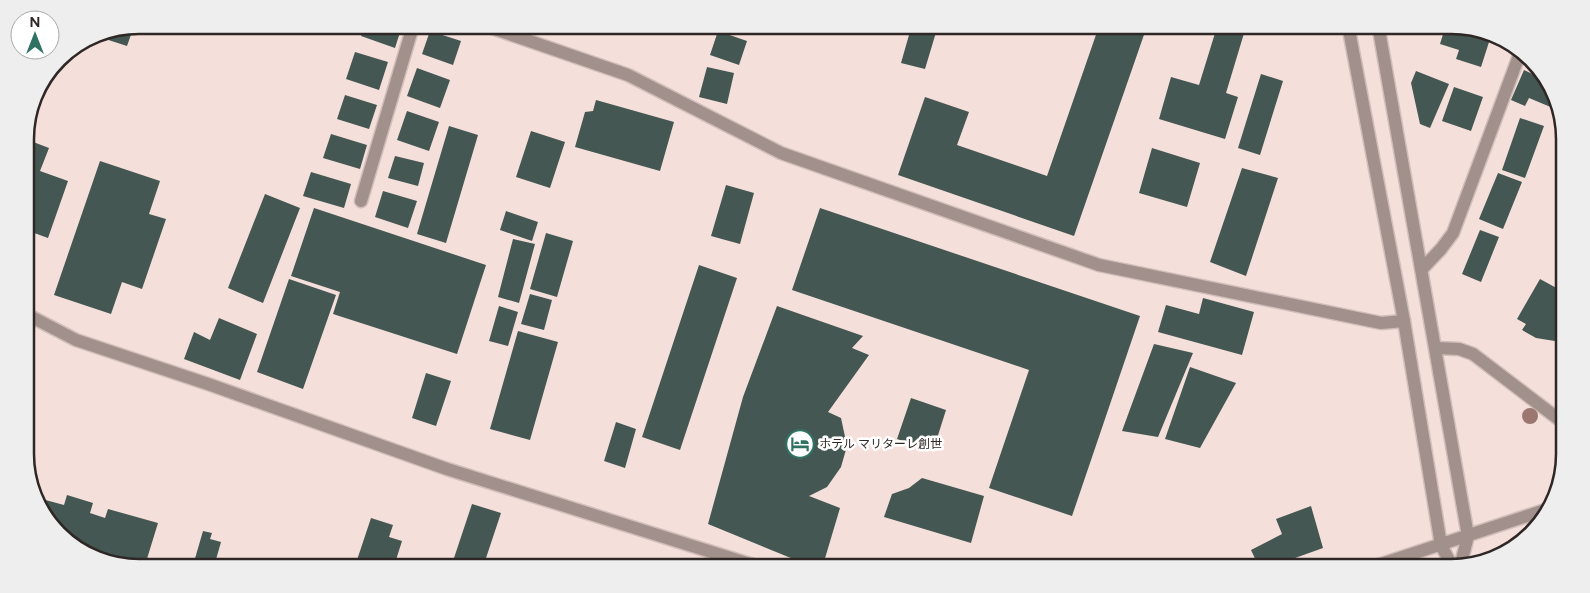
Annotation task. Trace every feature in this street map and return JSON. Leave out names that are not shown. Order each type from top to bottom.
[{"type":"street","points":[[361,200],[411,34]]},
{"type":"street","points":[[512,34],[628,75],[781,153],[1099,265],[1381,323],[1404,321]]},
{"type":"street","points":[[1350,34],[1404,321],[1441,545],[1448,559]]},
{"type":"street","points":[[1380,34],[1468,536],[1462,558]]},
{"type":"street","points":[[1422,269],[1453,233],[1518,58]]},
{"type":"street","points":[[34,318],[76,340],[208,384],[447,469],[735,559]]},
{"type":"street","points":[[1436,348],[1459,350],[1473,354],[1556,417]]},
{"type":"street","points":[[1397,559],[1540,512]]},
{"type":"building","points":[[131,34],[127,46],[105,39]]},
{"type":"building","points":[[362,34],[399,34],[395,48],[361,36]]},
{"type":"building","points":[[429,34],[439,34],[461,41],[453,65],[422,54]]},
{"type":"building","points":[[717,34],[727,34],[747,41],[739,65],[710,55]]},
{"type":"building","points":[[909,34],[936,34],[925,69],[901,63]]},
{"type":"building","points":[[1096,34],[1144,34],[1074,236],[898,175],[925,97],[969,112],[957,145],[1047,176]]},
{"type":"building","points":[[1215,34],[1244,34],[1226,93],[1238,97],[1225,139],[1159,119],[1171,77],[1199,85]]},
{"type":"building","points":[[1443,34],[1465,35],[1489,41],[1481,67],[1456,59],[1459,50],[1440,44]]},
{"type":"building","points":[[355,52],[388,62],[379,90],[346,79]]},
{"type":"building","points":[[707,67],[734,73],[727,104],[699,97]]},
{"type":"building","points":[[417,68],[450,80],[440,108],[407,96]]},
{"type":"building","points":[[1524,70],[1534,75],[1539,80],[1551,107],[1529,98],[1525,106],[1511,100]]},
{"type":"building","points":[[1416,71],[1449,84],[1430,128],[1420,124],[1411,83]]},
{"type":"building","points":[[1261,74],[1283,81],[1260,155],[1238,148]]},
{"type":"building","points":[[1454,87],[1483,97],[1471,131],[1442,121]]},
{"type":"building","points":[[345,95],[377,105],[369,129],[337,119]]},
{"type":"building","points":[[596,100],[674,122],[660,171],[575,147],[585,112],[593,111]]},
{"type":"building","points":[[407,111],[439,122],[429,151],[397,140]]},
{"type":"building","points":[[1520,118],[1544,126],[1525,178],[1502,170]]},
{"type":"building","points":[[449,126],[478,135],[446,243],[417,234]]},
{"type":"building","points":[[531,131],[565,142],[550,188],[516,177]]},
{"type":"building","points":[[331,134],[367,145],[360,169],[323,158]]},
{"type":"building","points":[[34,142],[49,148],[40,171],[68,181],[48,238],[34,233]]},
{"type":"building","points":[[1152,148],[1200,163],[1187,207],[1139,193]]},
{"type":"building","points":[[395,156],[424,163],[418,186],[388,178]]},
{"type":"building","points":[[100,161],[160,181],[149,214],[166,219],[142,289],[122,282],[111,314],[54,295]]},
{"type":"building","points":[[1242,168],[1278,178],[1246,276],[1210,262]]},
{"type":"building","points":[[311,172],[351,184],[344,208],[303,196]]},
{"type":"building","points":[[1498,173],[1522,182],[1503,229],[1479,219]]},
{"type":"building","points":[[726,185],[754,193],[740,244],[711,236]]},
{"type":"building","points":[[383,191],[417,201],[408,228],[375,217]]},
{"type":"building","points":[[265,194],[300,208],[263,303],[228,288]]},
{"type":"building","points":[[314,208],[486,265],[457,354],[333,314],[340,292],[291,276]]},
{"type":"building","points":[[820,208],[1140,316],[1072,516],[989,488],[1029,370],[792,290]]},
{"type":"building","points":[[506,211],[538,222],[532,241],[500,230]]},
{"type":"building","points":[[1480,230],[1499,237],[1481,282],[1462,274]]},
{"type":"building","points":[[546,233],[573,241],[557,297],[530,289]]},
{"type":"building","points":[[513,239],[535,244],[519,303],[498,297]]},
{"type":"building","points":[[699,265],[737,278],[680,450],[642,437]]},
{"type":"building","points":[[289,279],[336,295],[303,389],[257,372]]},
{"type":"building","points":[[1540,279],[1556,288],[1556,341],[1536,338],[1522,330],[1526,324],[1517,319]]},
{"type":"building","points":[[530,294],[552,300],[544,330],[521,324]]},
{"type":"building","points":[[1203,298],[1254,312],[1242,355],[1158,332],[1166,305],[1199,314]]},
{"type":"building","points":[[499,306],[518,312],[508,346],[489,341]]},
{"type":"building","points":[[777,306],[863,336],[852,348],[869,355],[828,412],[841,418],[847,446],[841,467],[827,487],[809,496],[840,508],[825,559],[793,559],[708,524],[743,397]]},
{"type":"building","points":[[219,318],[257,334],[240,380],[184,359],[194,332],[210,340]]},
{"type":"building","points":[[518,331],[558,342],[530,440],[490,429]]},
{"type":"building","points":[[1154,344],[1193,353],[1158,437],[1122,431]]},
{"type":"building","points":[[1190,367],[1236,383],[1200,448],[1165,439]]},
{"type":"building","points":[[426,373],[451,381],[436,426],[412,418]]},
{"type":"building","points":[[911,398],[946,410],[933,451],[897,439]]},
{"type":"building","points":[[616,422],[636,429],[625,468],[604,461]]},
{"type":"building","points":[[922,478],[984,496],[971,543],[884,517],[892,494],[909,488]]},
{"type":"building","points":[[67,495],[93,503],[90,513],[105,518],[108,509],[158,523],[147,559],[112,556],[80,542],[51,513],[44,500],[64,505]]},
{"type":"building","points":[[472,504],[501,513],[486,559],[454,559]]},
{"type":"building","points":[[1311,506],[1323,548],[1292,559],[1255,559],[1251,550],[1282,534],[1276,519]]},
{"type":"building","points":[[371,518],[393,525],[389,537],[402,541],[396,559],[357,559]]},
{"type":"building","points":[[203,531],[212,533],[210,539],[221,542],[216,559],[195,559]]},
{"type":"place","name":"ホテル マリターレ創世","points":[[800,444]]}]
